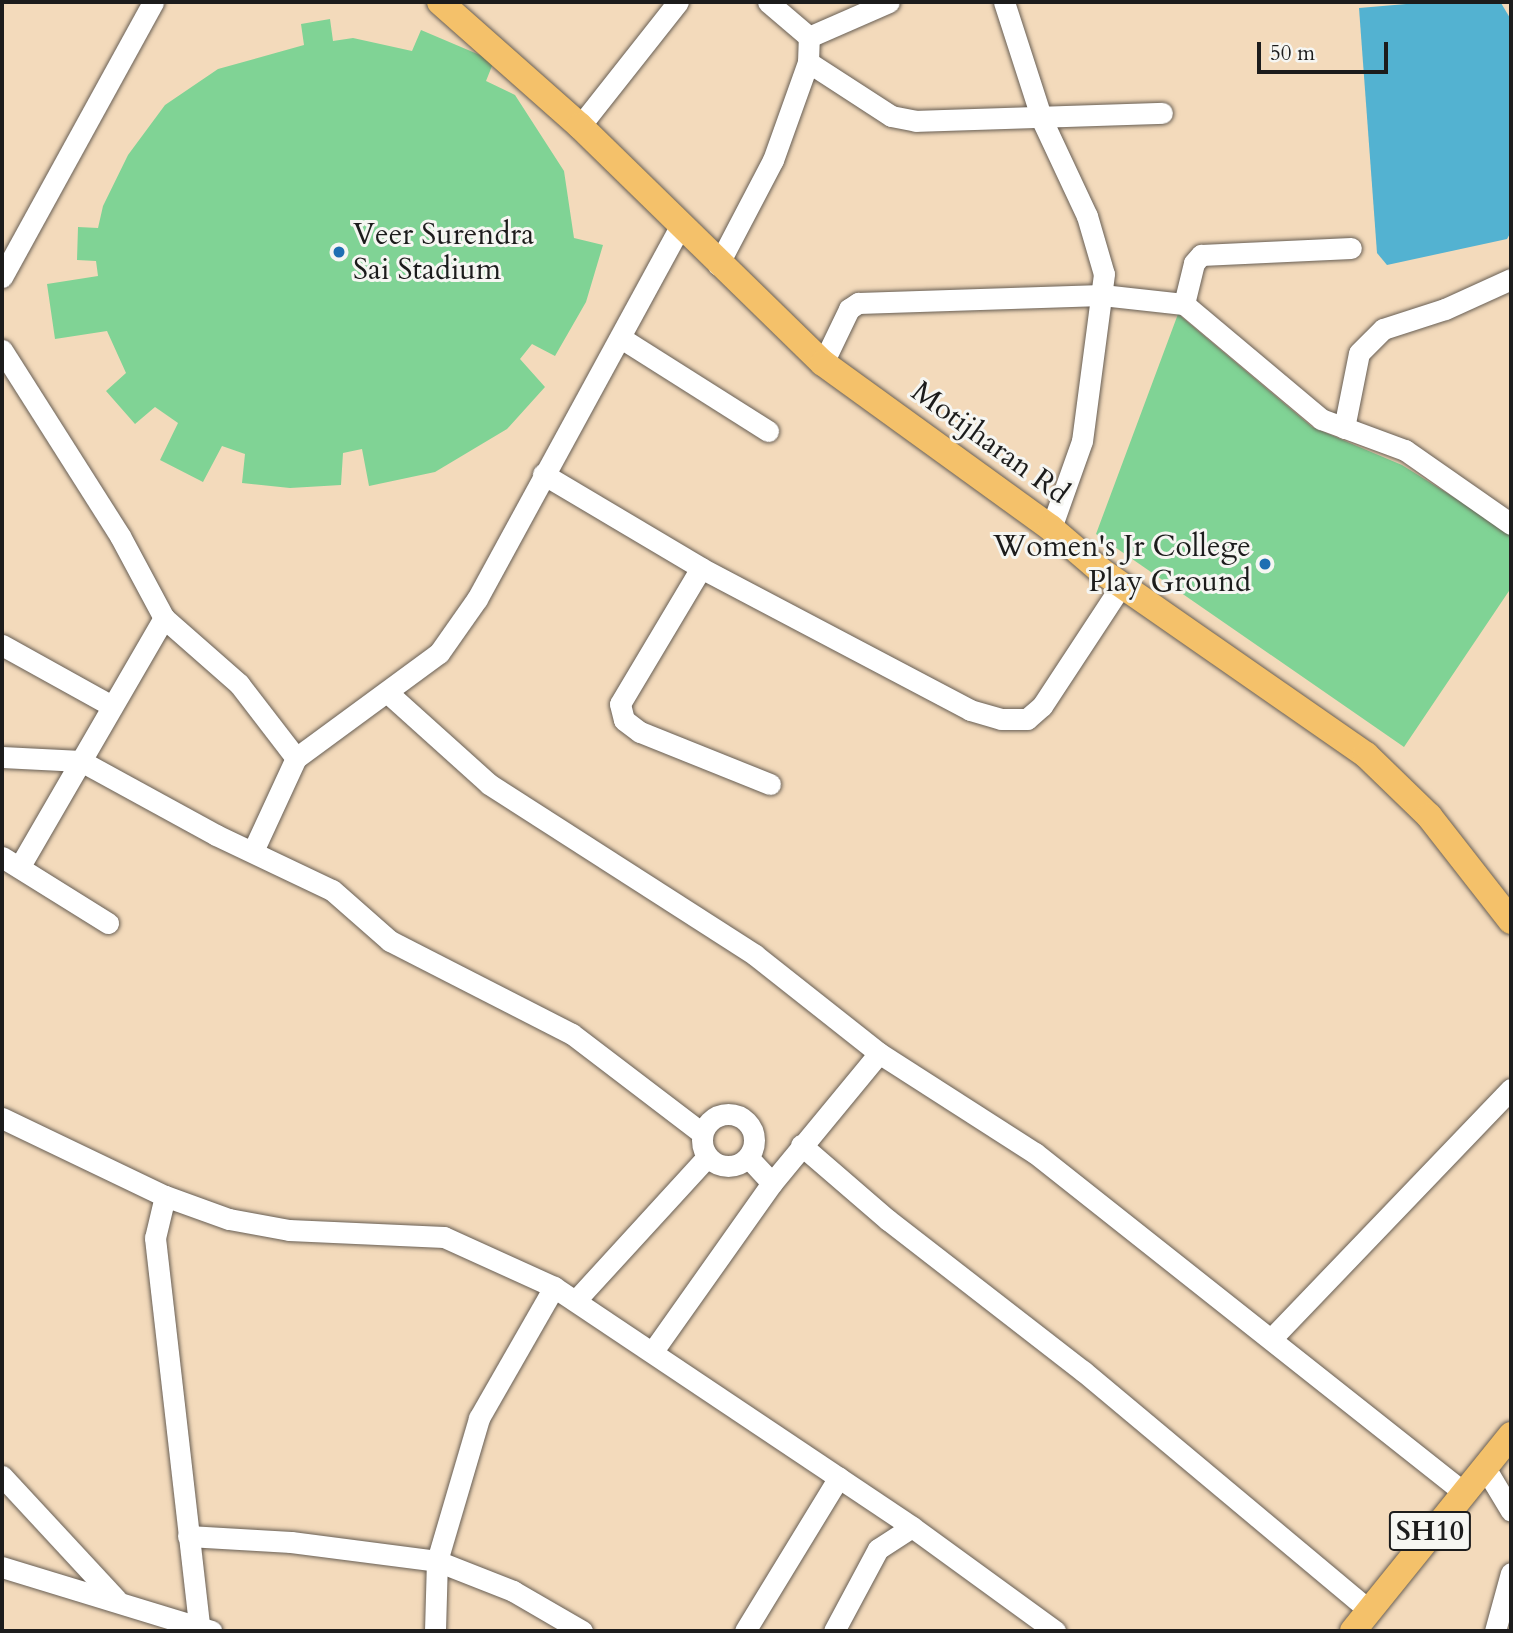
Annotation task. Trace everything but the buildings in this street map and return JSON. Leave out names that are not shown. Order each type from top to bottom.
[{"type":"main road","name":"Motijharan Rd","points":[[440,2],[580,126],[718,265],[823,363],[1051,528],[1122,584],[1366,755],[1429,816],[1511,921]]},
{"type":"main road","name":"SH10","points":[[1353,1631],[1462,1491],[1511,1434]]},
{"type":"street","points":[[2,276],[152,2]]},
{"type":"street","points":[[580,126],[678,2]]},
{"type":"street","points":[[718,265],[773,160],[808,62],[808,37],[768,2]]},
{"type":"street","points":[[808,37],[889,2]]},
{"type":"street","points":[[1004,2],[1042,120],[1087,216],[1104,274],[1082,441],[1051,528]]},
{"type":"street","points":[[808,62],[891,116],[916,121],[1042,120],[1162,113]]},
{"type":"street","points":[[253,851],[296,758],[439,653],[477,599],[510,546],[544,474],[680,227]]},
{"type":"street","points":[[1184,304],[1194,263],[1201,255],[1352,247]]},
{"type":"street","points":[[1344,428],[1359,353],[1383,329],[1445,309],[1511,279]]},
{"type":"street","points":[[823,363],[849,309],[858,303],[1101,295],[1184,304],[1321,419],[1405,450],[1511,524]]},
{"type":"street","points":[[621,338],[768,431]]},
{"type":"street","points":[[2,350],[120,536],[164,618],[239,684],[296,758]]},
{"type":"street","points":[[544,474],[701,568],[970,710],[1001,719],[1027,719],[1042,706],[1122,584]]},
{"type":"street","points":[[701,568],[620,704],[624,720],[640,732],[770,784]]},
{"type":"street","points":[[108,923],[11,861],[81,761],[164,618]]},
{"type":"street","points":[[2,645],[112,706]]},
{"type":"street","points":[[388,693],[489,784],[755,956],[879,1053],[1035,1153],[1462,1491]]},
{"type":"street","points":[[2,757],[81,761],[332,890],[390,941],[572,1034],[702,1133],[707,1157],[727,1168],[748,1158],[755,1146],[747,1120],[721,1114],[702,1133]]},
{"type":"street","points":[[653,1351],[772,1183],[879,1053]]},
{"type":"street","points":[[1272,1338],[1511,1089]]},
{"type":"street","points":[[2,1118],[165,1196],[264,1226],[444,1237],[554,1287],[577,1299],[912,1527],[1055,1631]]},
{"type":"street","points":[[801,1145],[888,1220],[1083,1371],[1369,1610]]},
{"type":"street","points":[[577,1299],[707,1157]]},
{"type":"street","points":[[748,1158],[772,1183]]},
{"type":"street","points":[[2,1567],[118,1600],[205,1629],[188,1536],[155,1238],[165,1196]]},
{"type":"street","points":[[435,1631],[437,1560],[479,1418],[554,1287]]},
{"type":"street","points":[[1483,1466],[1511,1511]]},
{"type":"street","points":[[2,1476],[118,1600]]},
{"type":"street","points":[[745,1631],[839,1477]]},
{"type":"street","points":[[834,1631],[878,1549],[912,1527]]},
{"type":"street","points":[[188,1536],[291,1542],[437,1560],[513,1591],[582,1631]]},
{"type":"street","points":[[1496,1631],[1511,1573]]},
{"type":"green space","name":"Veer Surendra Sai Stadium","points":[[330,19],[333,41],[353,38],[412,51],[421,30],[494,61],[486,81],[515,95],[564,171],[574,238],[603,245],[586,302],[555,356],[532,344],[520,359],[545,387],[507,429],[435,472],[369,486],[362,449],[343,453],[341,485],[290,488],[242,483],[245,454],[222,446],[203,482],[160,460],[178,423],[155,407],[135,424],[106,391],[126,373],[107,331],[55,339],[47,284],[98,276],[96,261],[77,260],[78,227],[98,228],[103,206],[128,155],[165,105],[218,69],[304,45],[301,24]]},
{"type":"green space","points":[[1178,314],[1312,427],[1402,465],[1511,533],[1511,588],[1404,747],[1096,534]]},
{"type":"water","points":[[1418,3],[1501,3],[1510,18],[1511,232],[1507,239],[1387,265],[1377,253],[1359,8]]},
{"type":"place","name":"Veer Surendra Sai Stadium","points":[[339,252]]},
{"type":"place","name":"Women's Jr College Play Ground","points":[[1265,564]]}]
